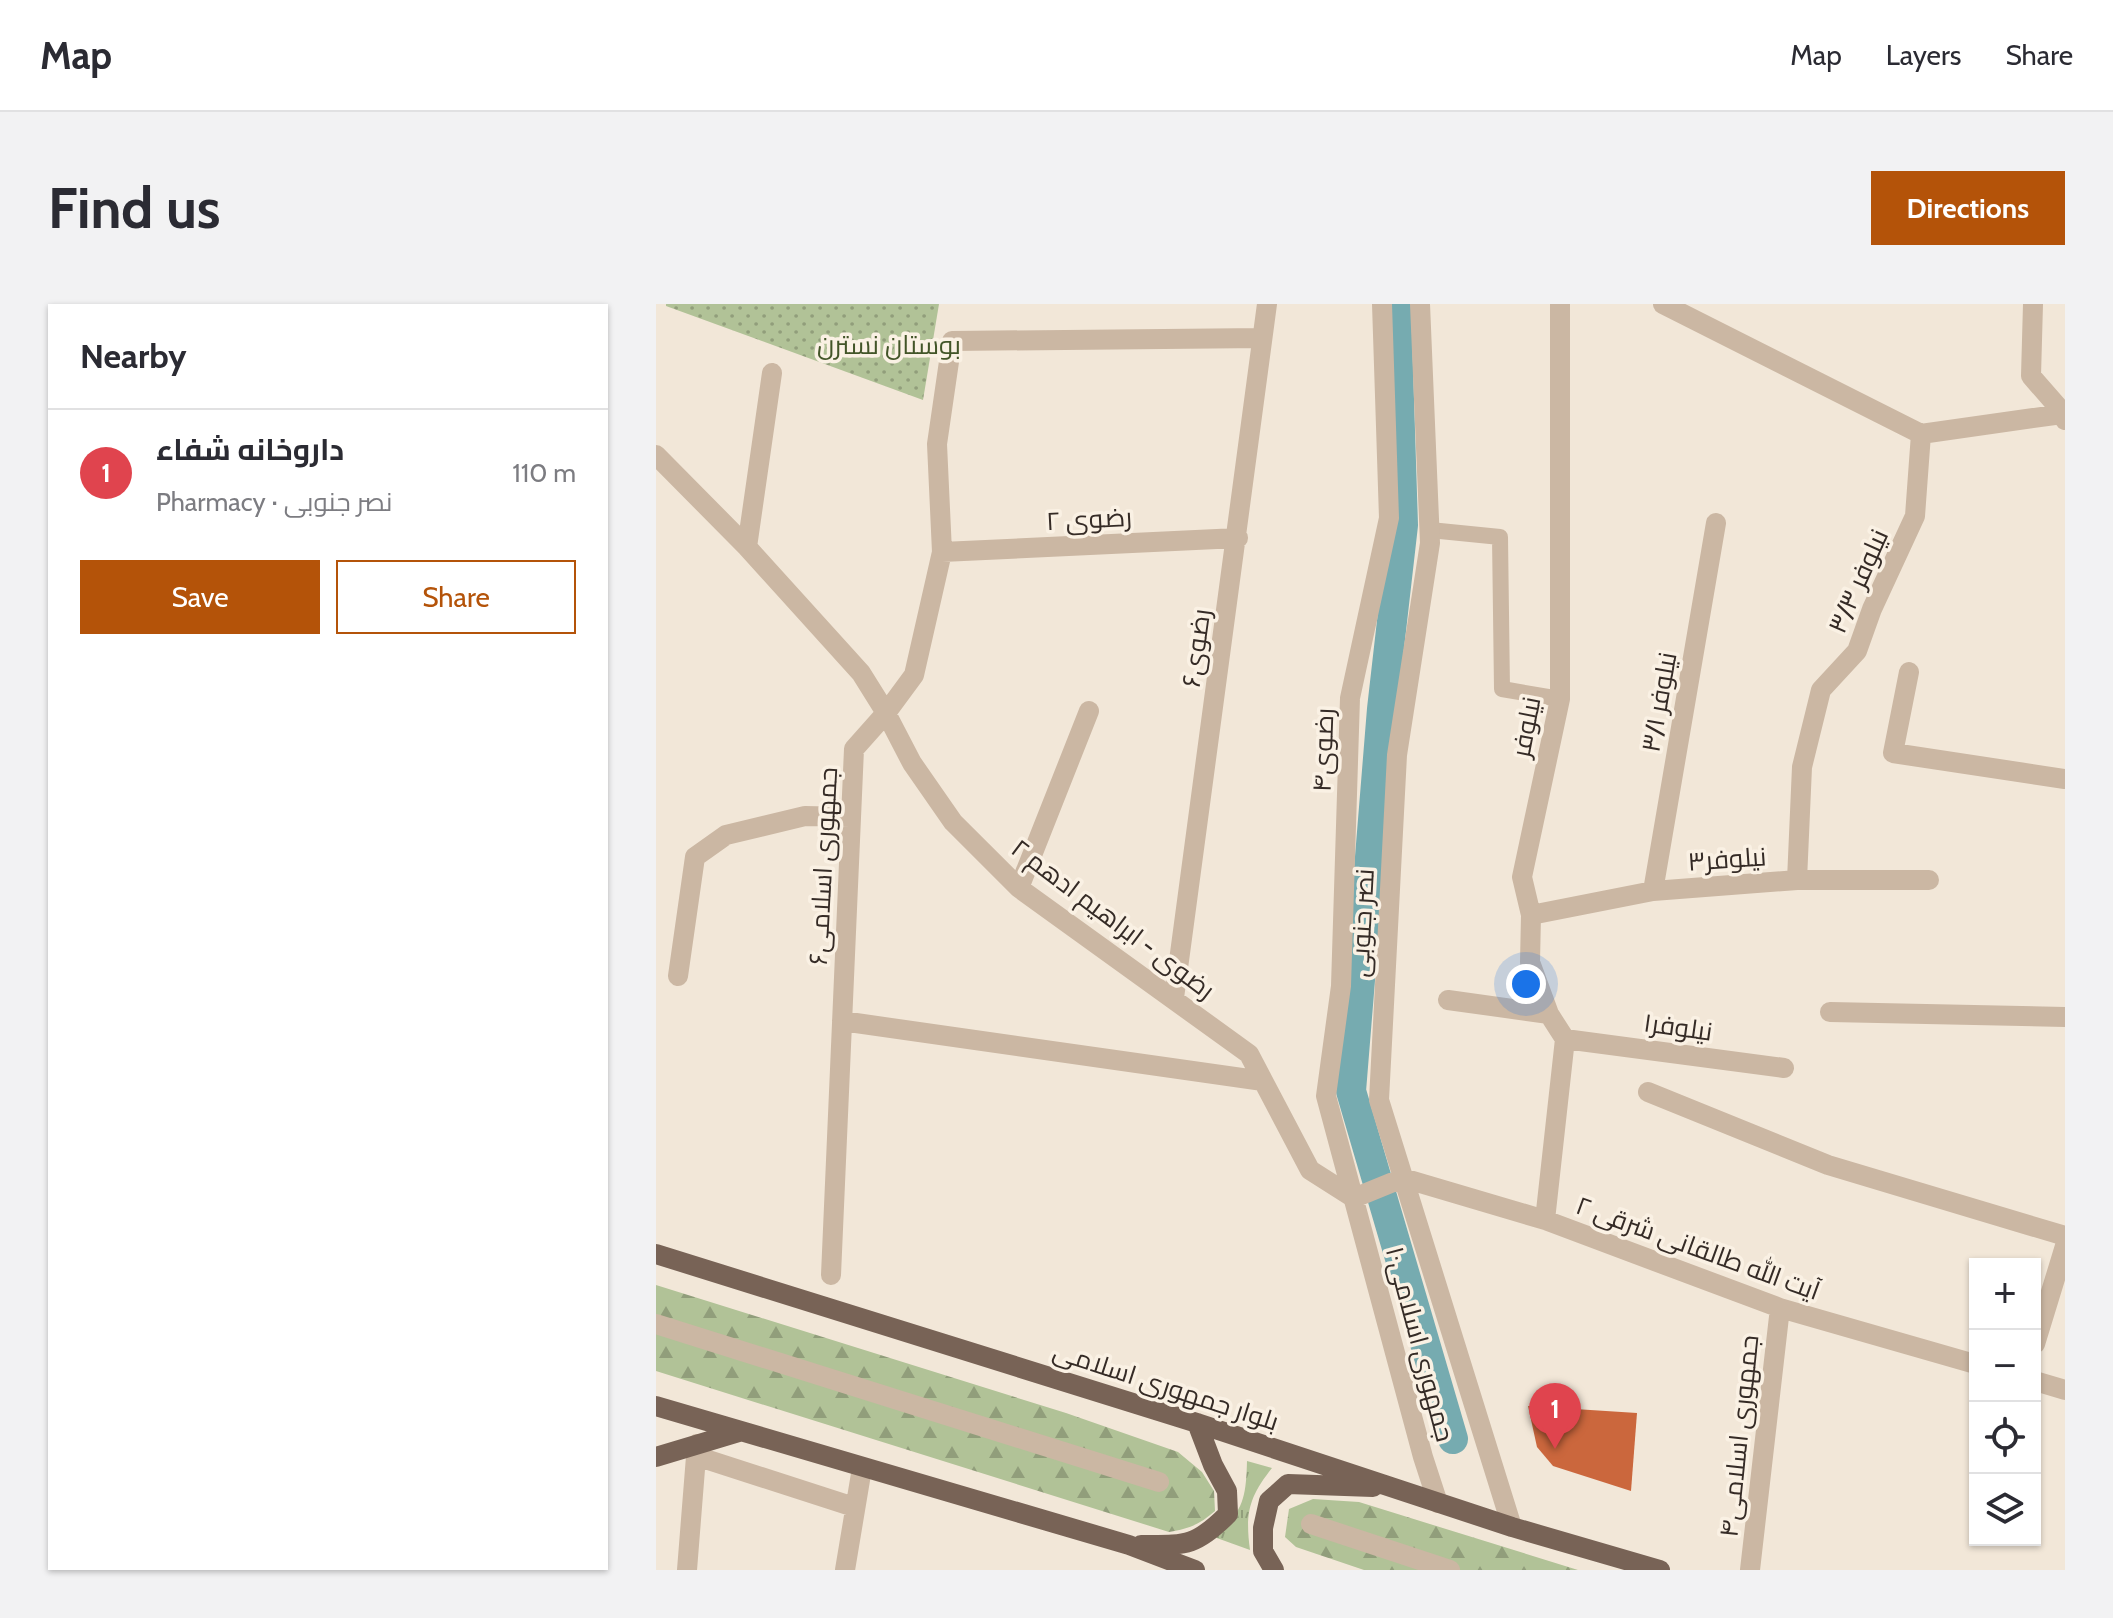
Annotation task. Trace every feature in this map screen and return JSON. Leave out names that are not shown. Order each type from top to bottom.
[{"type":"main road","name":"بلوار جمهوری اسلامی","points":[[656,1254],[1197,1423],[1512,1527],[1660,1570]]},
{"type":"main road","points":[[656,1406],[1129,1545],[1195,1570]]},
{"type":"main road","points":[[1129,1545],[1184,1545],[1207,1534],[1228,1514],[1227,1491],[1197,1423]]},
{"type":"main road","points":[[656,1457],[697,1450],[739,1432]]},
{"type":"main road","points":[[1274,1570],[1263,1551],[1263,1528],[1269,1501],[1288,1484],[1397,1488]]},
{"type":"street","name":"رضوی۶","points":[[1174,998],[1267,304]]},
{"type":"street","name":"رضوی۴","points":[[1361,1196],[1326,1096],[1341,986],[1350,698],[1389,518],[1382,304]]},
{"type":"street","name":"نصر جنوبی","points":[[1420,304],[1430,530],[1397,755],[1379,1100],[1512,1527]]},
{"type":"street","name":"نیلوفر","points":[[1560,304],[1560,699],[1522,877],[1531,915],[1530,962],[1549,1014],[1565,1039]]},
{"type":"street","points":[[1663,304],[1921,434],[2064,416]]},
{"type":"street","points":[[2033,304],[2031,376],[2064,416]]},
{"type":"street","name":"جمهوری اسلامی۶","points":[[831,1275],[854,749],[914,675],[942,552],[937,444],[952,341],[1262,338]]},
{"type":"street","points":[[747,547],[772,373]]},
{"type":"street","name":"نیلوفر ۳/۳","points":[[1797,880],[1802,767],[1821,690],[1857,651],[1872,609],[1915,516],[1921,434]]},
{"type":"street","name":"رضوی - ابراهیم ادهم ۲","points":[[656,455],[747,547],[861,673],[912,763],[953,822],[1019,888],[1249,1054],[1310,1170],[1361,1196]]},
{"type":"street","name":"نیلوفر ۳/۱","points":[[1653,891],[1716,523]]},
{"type":"street","name":"رضوی ۲","points":[[942,552],[1238,538]]},
{"type":"street","points":[[1909,672],[1893,753],[2065,779]]},
{"type":"street","points":[[1019,888],[1089,711]]},
{"type":"street","points":[[678,976],[695,857],[726,835],[805,816],[850,817]]},
{"type":"street","name":"نیلوفر۳","points":[[1531,915],[1653,891],[1797,880],[1929,880]]},
{"type":"street","points":[[1448,1000],[1549,1014]]},
{"type":"street","points":[[1830,1012],[2065,1017]]},
{"type":"street","points":[[842,1021],[1263,1081]]},
{"type":"street","points":[[1545,1220],[1565,1039]]},
{"type":"street","name":"نیلوفر۱","points":[[1565,1039],[1784,1068]]},
{"type":"street","points":[[1648,1092],[1828,1165],[2065,1236]]},
{"type":"street","points":[[1361,1196],[1403,1178]]},
{"type":"street","name":"آیت الله طالقانی شرقی ۲","points":[[1403,1178],[1545,1220],[1780,1308],[1969,1362]]},
{"type":"street","name":"جمهوری اسلامی۱۰","points":[[1361,1196],[1423,1457],[1438,1503]]},
{"type":"street","points":[[2039,1330],[2065,1246]]},
{"type":"street","name":"جمهوری اسلامی۴","points":[[1750,1570],[1780,1308]]},
{"type":"street","points":[[656,1324],[1159,1482]]},
{"type":"street","points":[[2041,1383],[2065,1390]]},
{"type":"street","points":[[687,1570],[697,1450],[854,1507]]},
{"type":"street","points":[[845,1570],[862,1468]]},
{"type":"street","points":[[1311,1524],[1450,1570]]},
{"type":"lane","points":[[1430,530],[1500,537],[1502,689],[1560,699]]},
{"type":"green space","name":"بوستان نسترن","points":[[939,304],[923,400],[666,306]]},
{"type":"green space","points":[[656,1285],[1066,1413],[1178,1452],[1202,1472],[1214,1491],[1215,1511],[1194,1525],[1169,1532],[656,1371]]},
{"type":"green space","points":[[1247,1461],[1272,1468],[1250,1506],[1250,1550],[1214,1537],[1241,1504]]},
{"type":"green space","points":[[1313,1499],[1359,1502],[1578,1570],[1364,1570],[1296,1547],[1285,1537],[1289,1509]]},
{"type":"building","points":[[1528,1406],[1637,1413],[1631,1491],[1553,1466],[1537,1447]]},
{"type":"waterway","points":[[1396,304],[1403,525],[1382,709],[1351,1091],[1453,1439]]},
{"type":"place","name":"داروخانه شفاء","points":[[1555,1449]]}]
